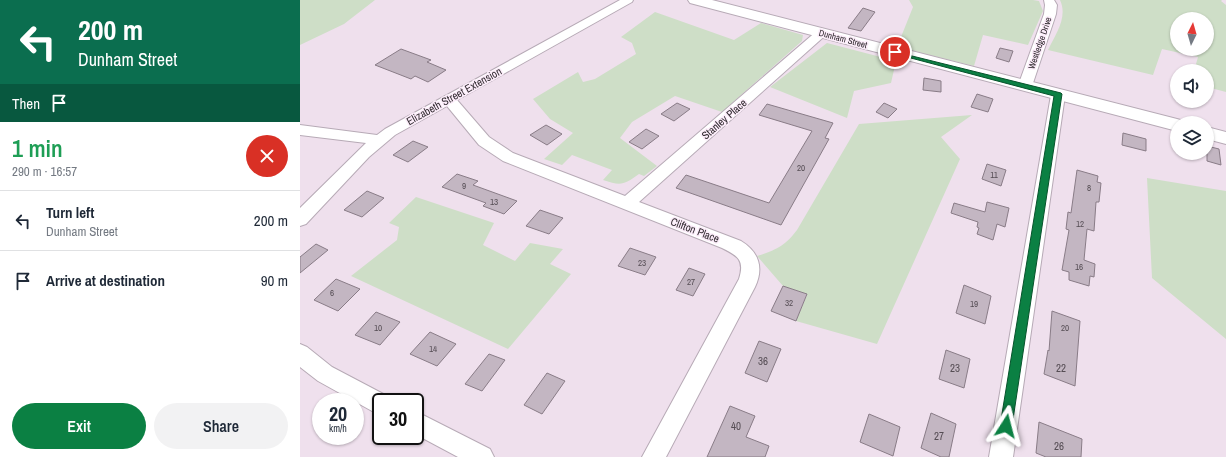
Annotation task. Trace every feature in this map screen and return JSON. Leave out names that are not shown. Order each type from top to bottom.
[{"type":"street","name":"Elizabeth Street Extension","points":[[300,219],[364,153],[379,140],[403,124],[628,0]]},
{"type":"street","name":"Dunham Street","points":[[695,0],[1170,123]]},
{"type":"street","name":"Westledge Drive","points":[[1025,86],[1050,14],[1049,0]]},
{"type":"street","name":"Stanley Place","points":[[626,204],[822,33]]},
{"type":"street","points":[[1001,457],[1058,94]]},
{"type":"street","name":"Clifton Place","points":[[448,100],[454,104],[480,137],[498,151],[525,164],[735,247],[746,253],[751,267],[748,282],[654,457]]},
{"type":"street","points":[[300,130],[379,140]]},
{"type":"street","points":[[1214,135],[1226,138]]},
{"type":"street","points":[[300,354],[325,374],[372,400]]},
{"type":"street","points":[[424,427],[482,457]]},
{"type":"green space","points":[[300,0],[375,0],[344,24],[300,45]]},
{"type":"green space","points":[[909,0],[1033,0],[1039,1],[1043,11],[1028,45],[983,35],[974,66],[897,47],[913,7]]},
{"type":"green space","points":[[1060,0],[1222,0],[1221,1],[1226,5],[1226,92],[1214,89],[1214,64],[1196,64],[1198,57],[1194,56],[1214,56],[1214,12],[1170,12],[1170,51],[1162,49],[1153,75],[1048,50],[1060,25],[1063,13]]},
{"type":"green space","points":[[655,12],[734,40],[761,23],[803,35],[802,41],[722,112],[675,96],[632,122],[620,138],[657,166],[644,176],[639,174],[626,182],[618,184],[603,180],[612,170],[572,155],[562,165],[544,159],[573,133],[550,119],[533,99],[578,72],[583,82],[595,79],[636,54],[632,43],[621,37]]},
{"type":"green space","points":[[827,43],[896,61],[891,83],[854,91],[847,118],[770,87]]},
{"type":"green space","points":[[972,115],[941,137],[960,159],[877,344],[796,321],[807,295],[783,286],[757,256],[780,247],[797,230],[859,124]]},
{"type":"green space","points":[[1147,178],[1226,191],[1226,339],[1152,278]]},
{"type":"green space","points":[[416,197],[494,223],[483,245],[515,261],[530,243],[563,249],[550,264],[571,274],[508,349],[351,276],[397,240],[399,227],[389,223]]},
{"type":"building","points":[[863,8],[875,12],[861,31],[848,28]]},
{"type":"building","points":[[1000,48],[1013,51],[1009,62],[996,58]]},
{"type":"building","points":[[401,49],[431,60],[427,62],[446,70],[428,82],[415,76],[411,79],[375,65]]},
{"type":"building","points":[[924,78],[941,81],[941,92],[923,90]]},
{"type":"building","points":[[977,94],[993,99],[988,112],[971,107]]},
{"type":"building","points":[[677,103],[690,109],[674,121],[661,114]]},
{"type":"building","points":[[884,103],[897,109],[888,118],[876,112]]},
{"type":"building","points":[[767,104],[833,123],[825,138],[829,139],[781,225],[676,188],[686,175],[769,203],[812,131],[759,115]]},
{"type":"building","points":[[546,125],[562,134],[547,145],[530,135]]},
{"type":"building","points":[[646,129],[659,136],[642,149],[629,142]]},
{"type":"building","points":[[1123,133],[1146,139],[1146,151],[1122,145]]},
{"type":"building","points":[[413,141],[428,147],[408,162],[393,155]]},
{"type":"building","points":[[1214,148],[1219,149],[1221,165],[1207,161],[1214,160]]},
{"type":"building","points":[[987,164],[1006,170],[1001,186],[982,179]]},
{"type":"building","points":[[1077,170],[1098,176],[1097,182],[1101,183],[1099,202],[1096,202],[1094,231],[1087,229],[1084,260],[1095,264],[1094,277],[1090,276],[1089,286],[1069,280],[1069,272],[1062,270],[1069,230],[1066,229],[1068,212],[1071,213]]},
{"type":"building","points":[[457,174],[478,181],[473,185],[517,201],[504,214],[483,206],[486,203],[442,187]]},
{"type":"building","points":[[367,191],[384,198],[362,217],[344,210]]},
{"type":"building","points":[[987,202],[1009,208],[1005,227],[997,224],[993,240],[977,234],[979,228],[977,227],[978,222],[951,213],[954,203],[985,212]]},
{"type":"building","points":[[540,210],[563,218],[549,234],[526,226]]},
{"type":"building","points":[[316,244],[328,250],[300,273],[300,257]]},
{"type":"building","points":[[630,248],[656,257],[645,275],[618,266]]},
{"type":"building","points":[[689,268],[705,274],[693,296],[676,290]]},
{"type":"building","points":[[336,279],[360,289],[338,311],[314,300]]},
{"type":"building","points":[[964,285],[991,296],[985,324],[956,313]]},
{"type":"building","points":[[783,286],[807,294],[796,321],[771,311]]},
{"type":"building","points":[[1052,311],[1080,321],[1075,386],[1044,374],[1048,350],[1049,351]]},
{"type":"building","points":[[376,312],[400,322],[380,345],[355,335]]},
{"type":"building","points":[[430,332],[456,344],[437,366],[410,354]]},
{"type":"building","points":[[759,341],[781,349],[767,382],[745,373]]},
{"type":"building","points":[[946,350],[970,359],[964,388],[939,379]]},
{"type":"building","points":[[489,354],[505,360],[482,391],[465,384]]},
{"type":"building","points":[[547,373],[565,381],[542,414],[524,405]]},
{"type":"building","points":[[730,406],[755,416],[746,437],[769,446],[765,457],[707,457]]},
{"type":"building","points":[[931,413],[956,424],[949,457],[941,457],[921,448]]},
{"type":"building","points":[[869,414],[900,427],[893,456],[860,442]]},
{"type":"building","points":[[1039,422],[1082,439],[1081,457],[1046,457],[1036,453]]},
{"type":"route","points":[[895,52],[1058,94],[1006,426]]}]
